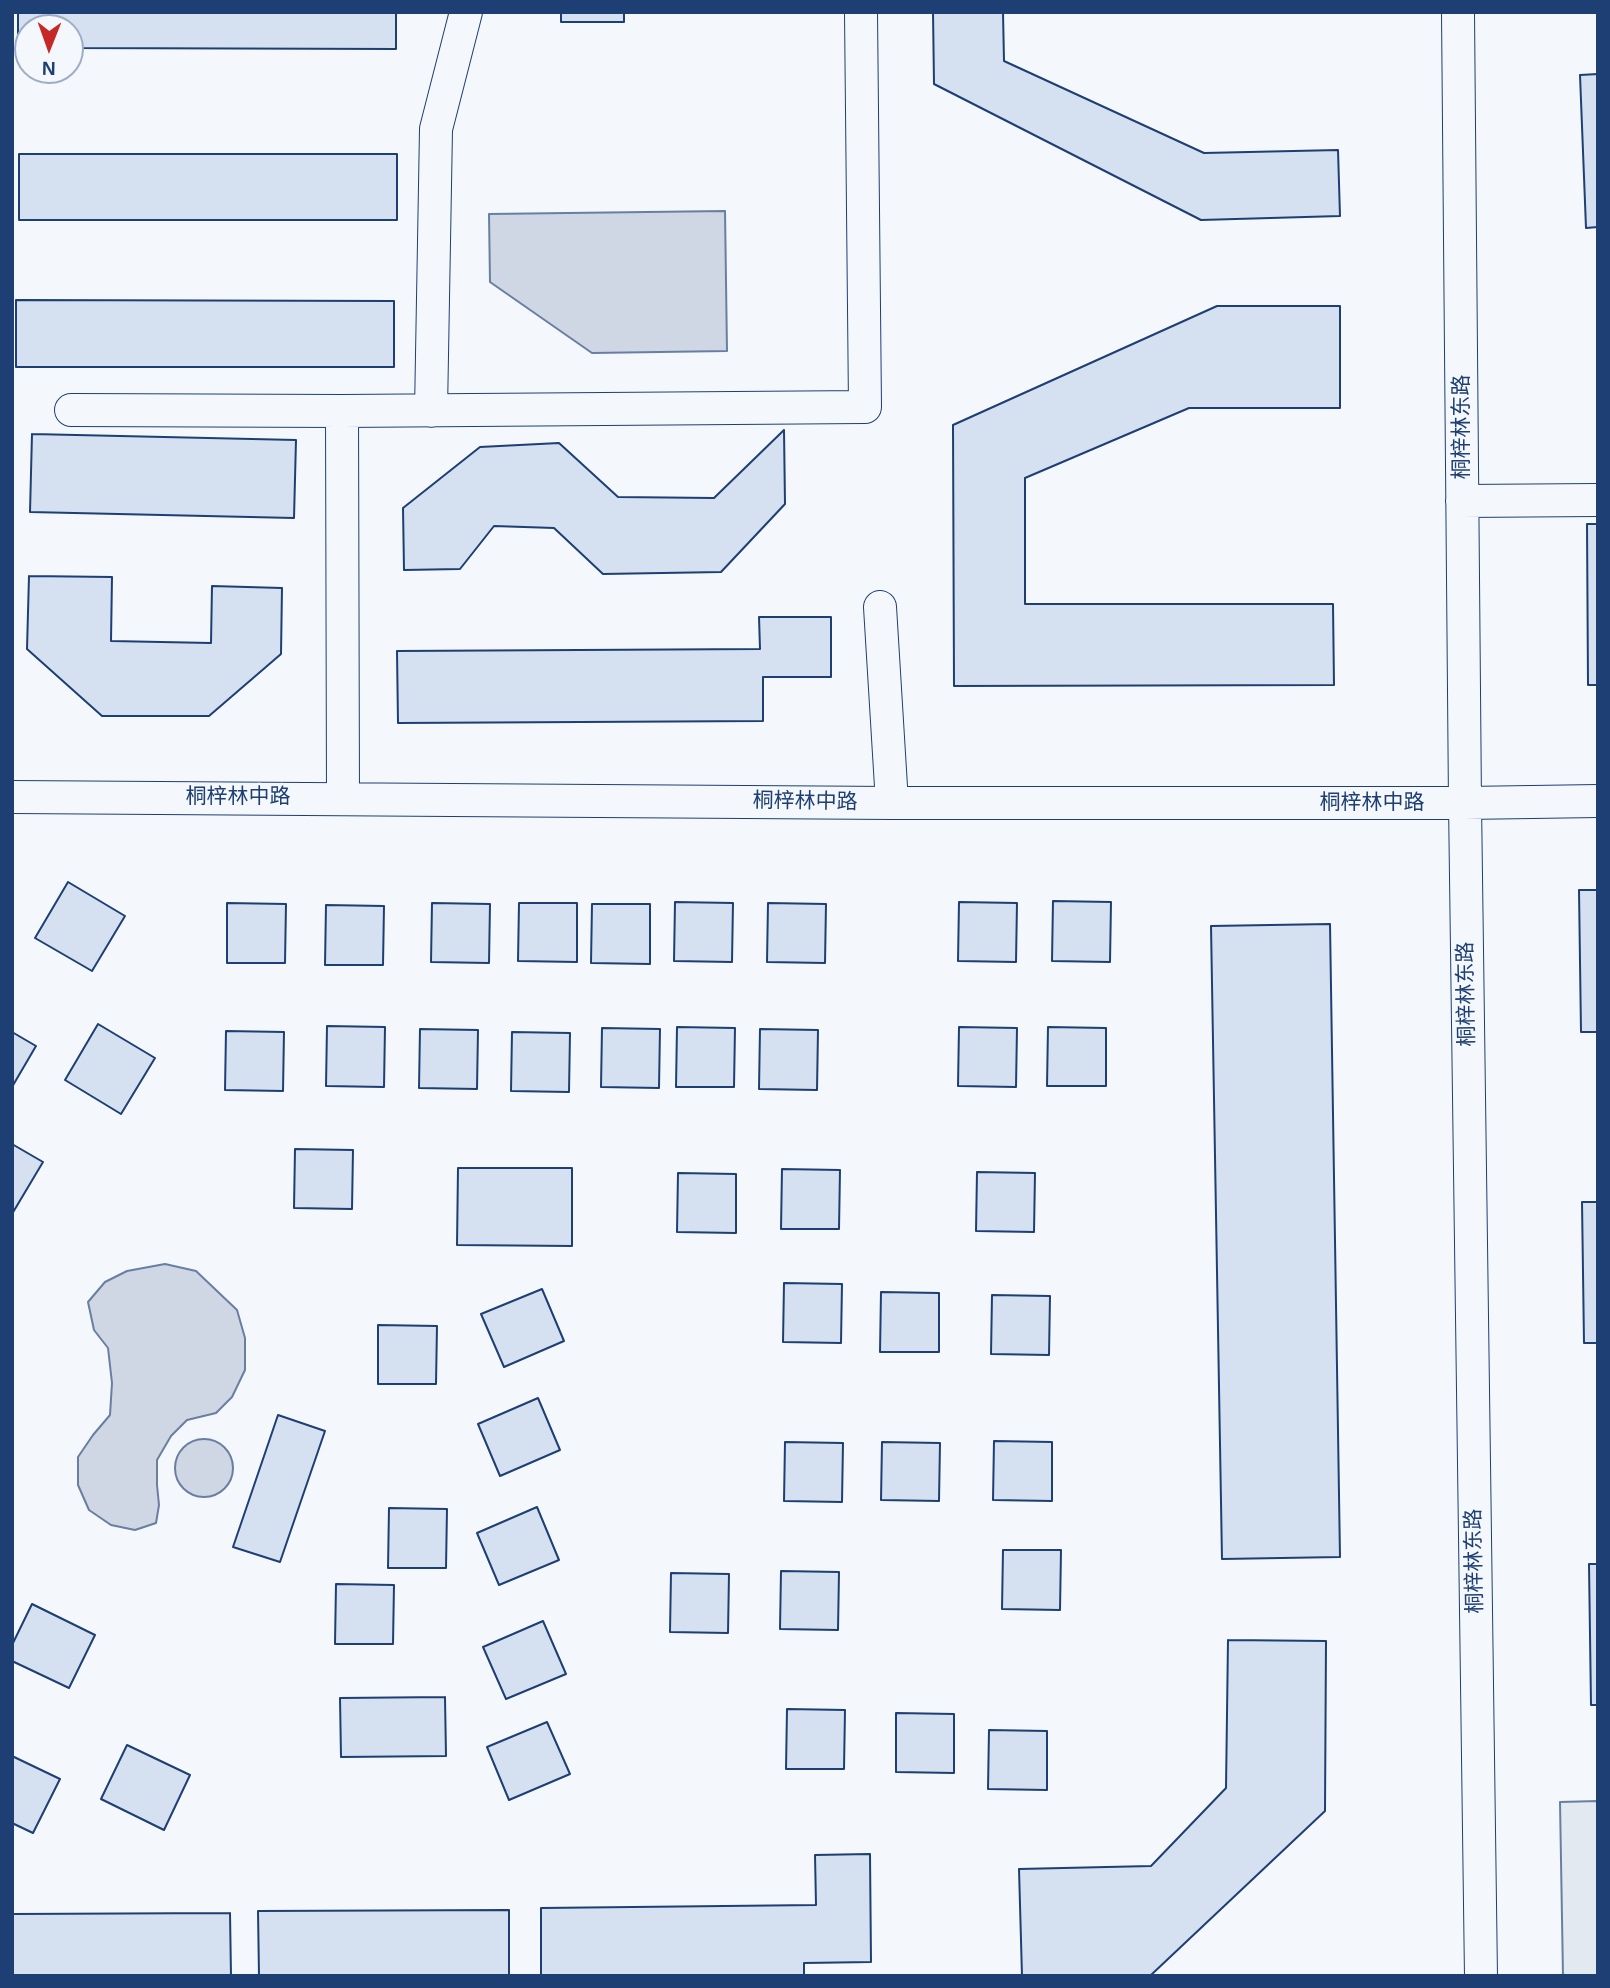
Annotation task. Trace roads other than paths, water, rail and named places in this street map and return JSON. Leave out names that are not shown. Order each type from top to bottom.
[{"type":"street","points":[[431,411],[436,129],[466,12]]},
{"type":"street","points":[[71,410],[431,411],[865,407],[861,12]]},
{"type":"street","name":"桐梓林东路","points":[[1458,12],[1465,803],[1481,1976]]},
{"type":"street","points":[[342,411],[344,798]]},
{"type":"street","points":[[1462,501],[1598,500]]},
{"type":"street","points":[[880,607],[892,803]]},
{"type":"street","name":"桐梓林中路","points":[[12,797],[892,803],[1598,801]]}]
